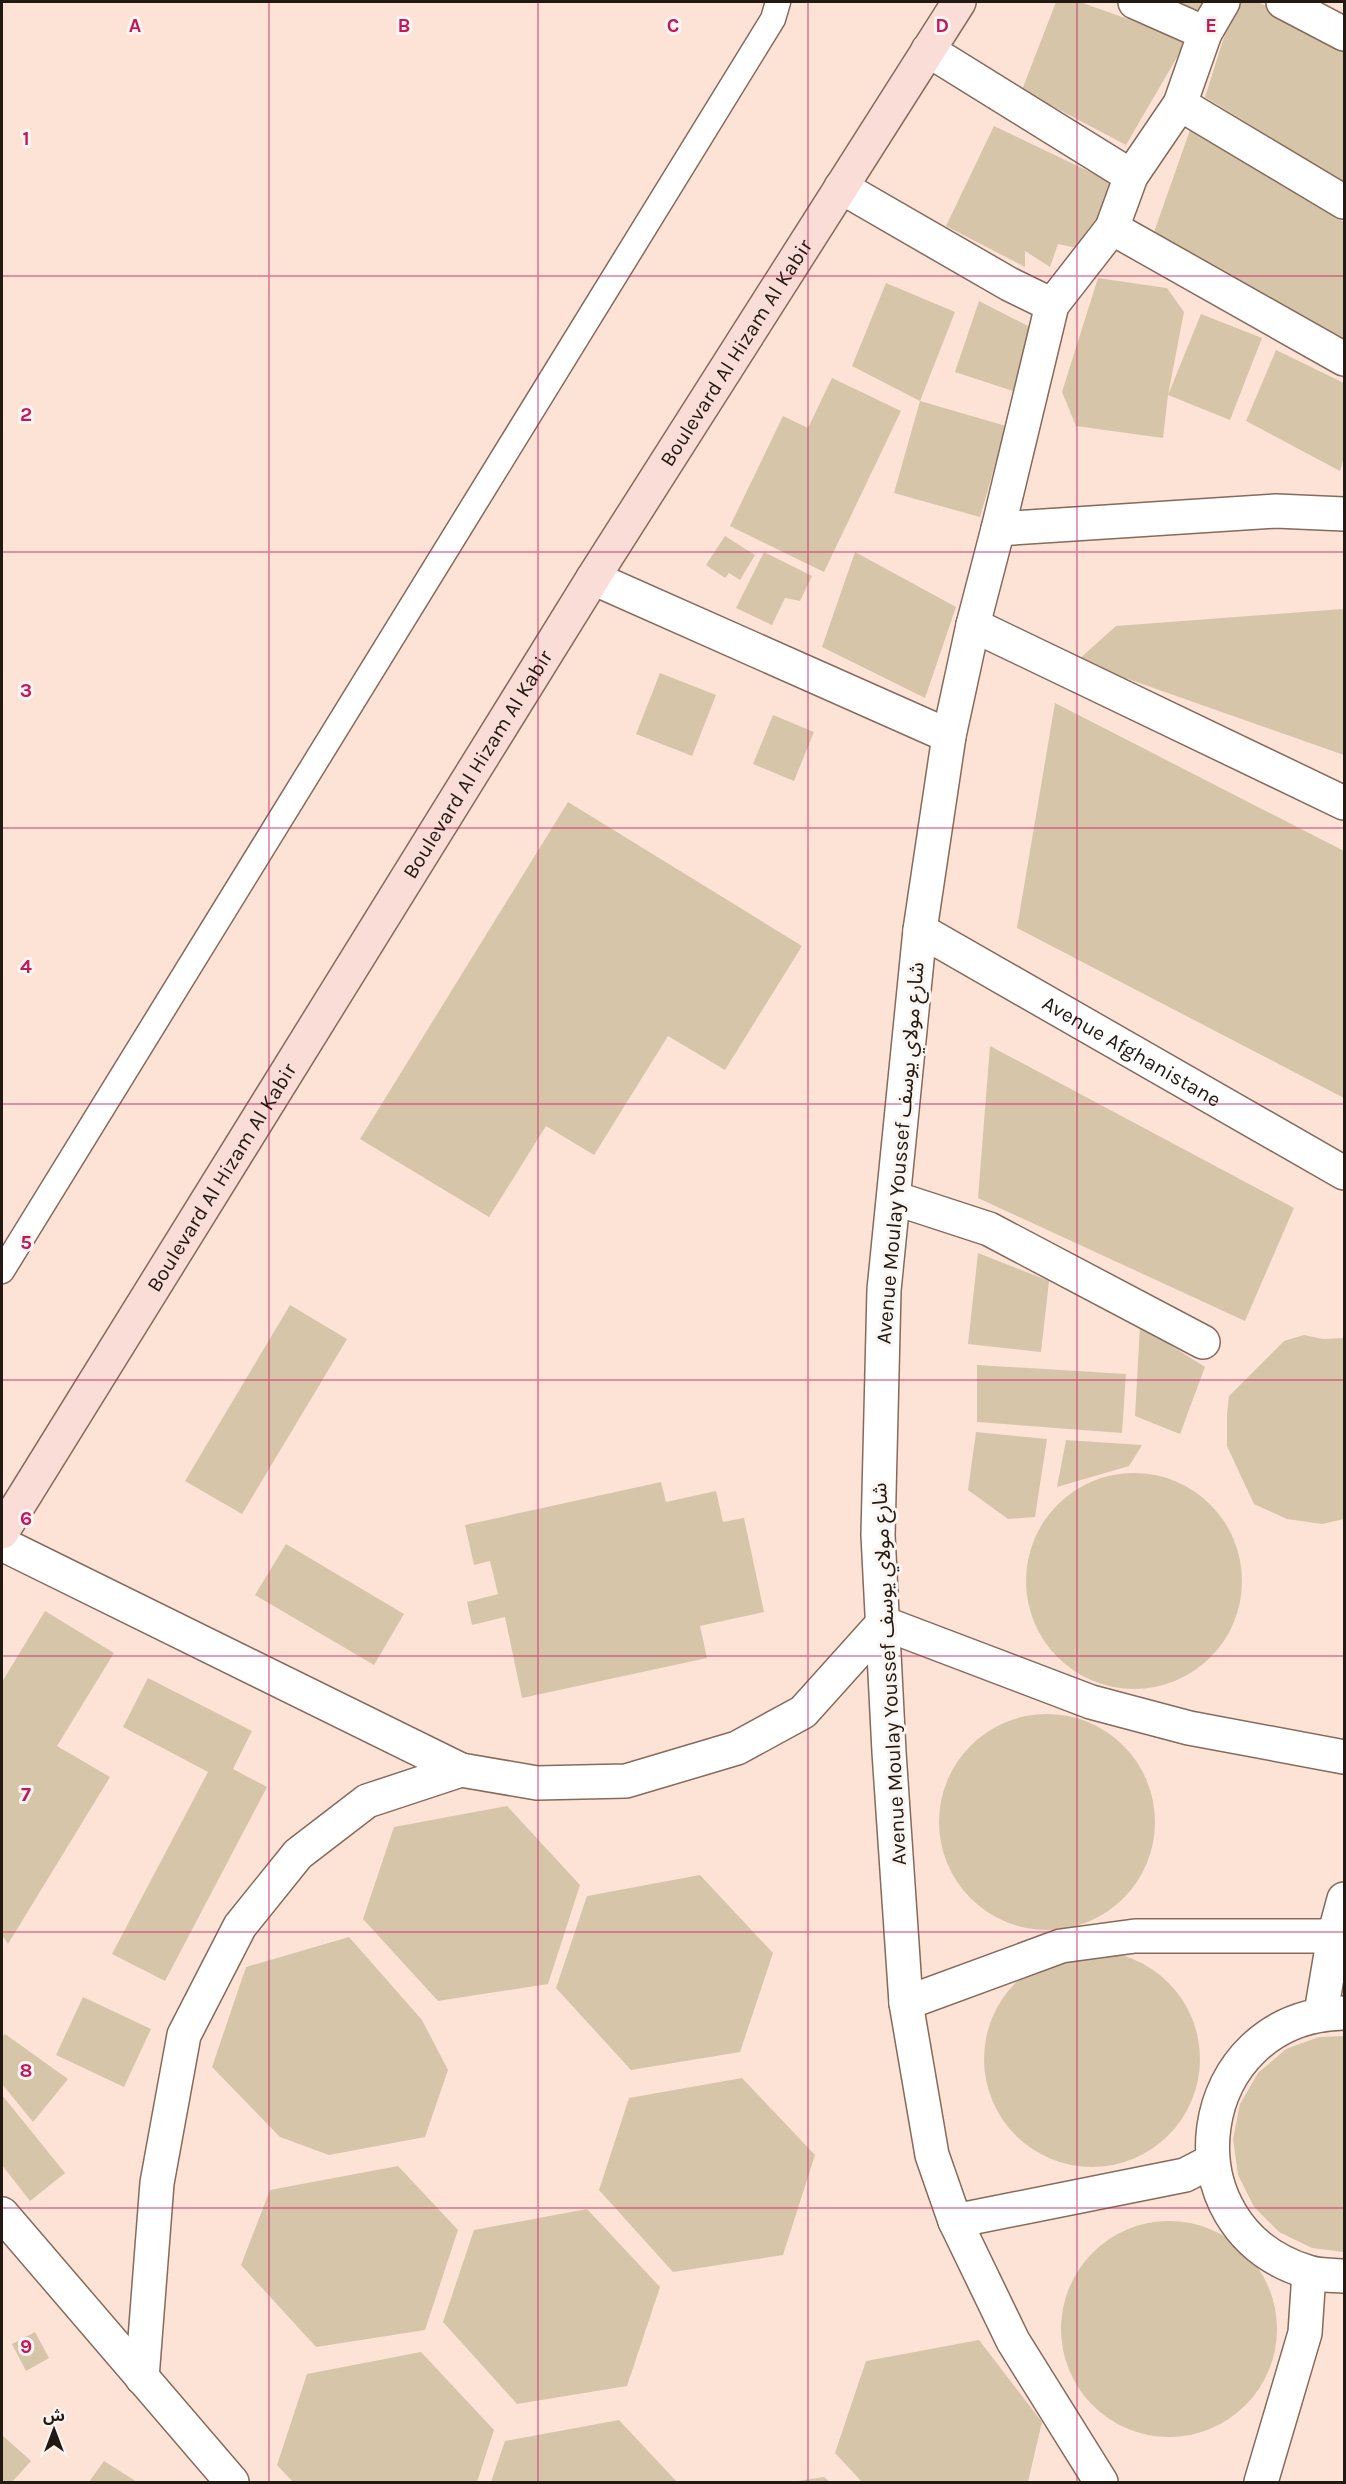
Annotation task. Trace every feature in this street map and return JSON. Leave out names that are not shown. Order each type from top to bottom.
[{"type":"main road","name":"Boulevard Al Hizam Al Kabir","points":[[2,1532],[593,578],[959,2]]},
{"type":"street","points":[[1135,2],[1205,33]]},
{"type":"street","points":[[841,187],[1009,284],[1052,305],[1112,228],[1131,176],[1180,104],[1205,33],[1223,2]]},
{"type":"street","points":[[1283,2],[1344,34]]},
{"type":"street","points":[[928,50],[1131,176]]},
{"type":"street","points":[[1180,104],[1344,202]]},
{"type":"street","points":[[1112,228],[1344,359]]},
{"type":"street","name":"Avenue Moulay Youssef شارع مولاي يوسف","points":[[1052,305],[973,625],[949,736],[920,930],[884,1290],[878,1535],[906,2003],[932,2155],[955,2221],[1013,2341],[1101,2482]]},
{"type":"street","points":[[998,529],[1276,511],[1344,514]]},
{"type":"street","points":[[593,578],[949,736]]},
{"type":"street","points":[[973,625],[1344,803]]},
{"type":"street","name":"Avenue Afghanistane","points":[[920,930],[1344,1173]]},
{"type":"street","points":[[894,1198],[989,1228],[1203,1342]]},
{"type":"street","points":[[2,1544],[461,1770],[537,1783],[626,1781],[737,1748],[803,1712],[883,1623],[1091,1702],[1189,1728],[1344,1757]]},
{"type":"street","points":[[142,2378],[157,2183],[184,2035],[240,1926],[298,1854],[367,1801],[461,1770]]},
{"type":"street","points":[[1344,1899],[1334,1936],[1333,2013],[1283,2026],[1251,2050],[1226,2083],[1213,2121],[1212,2161],[1222,2199],[1243,2232],[1273,2257],[1309,2273],[1344,2276]]},
{"type":"street","points":[[906,2003],[1061,1946],[1135,1936],[1334,1936]]},
{"type":"street","points":[[955,2221],[1185,2175],[1212,2161]]},
{"type":"street","points":[[2,2214],[232,2482]]},
{"type":"street","points":[[1261,2482],[1305,2333],[1309,2273]]},
{"type":"lane","points":[[2,1271],[772,20],[778,2]]},
{"type":"building","points":[[1056,2],[1080,2],[1187,40],[1126,145],[1022,90]]},
{"type":"building","points":[[1165,2],[1210,2],[1202,19]]},
{"type":"building","points":[[1235,2],[1258,2],[1344,42],[1344,183],[1205,97]]},
{"type":"building","points":[[994,126],[1113,183],[1098,222],[1082,249],[1058,244],[1050,267],[1025,251],[1025,267],[946,226]]},
{"type":"building","points":[[1190,130],[1344,222],[1344,350],[1153,235]]},
{"type":"building","points":[[1098,278],[1167,288],[1184,312],[1168,395],[1163,438],[1076,426],[1062,392]]},
{"type":"building","points":[[886,283],[955,312],[920,401],[852,366]]},
{"type":"building","points":[[979,301],[1030,327],[1013,391],[955,372]]},
{"type":"building","points":[[1201,314],[1262,338],[1230,420],[1168,395]]},
{"type":"building","points":[[1276,350],[1344,383],[1344,457],[1340,471],[1246,421]]},
{"type":"building","points":[[832,378],[901,411],[824,572],[730,526],[783,416],[808,428]]},
{"type":"building","points":[[920,401],[1006,426],[980,517],[894,493]]},
{"type":"building","points":[[725,536],[755,555],[740,580],[729,573],[725,578],[706,565]]},
{"type":"building","points":[[764,552],[812,576],[800,601],[785,598],[772,625],[736,608]]},
{"type":"building","points":[[855,552],[956,607],[925,698],[822,647]]},
{"type":"building","points":[[1344,610],[1344,755],[1077,661],[1116,626]]},
{"type":"building","points":[[660,673],[716,695],[692,756],[636,734]]},
{"type":"building","points":[[1055,703],[1344,851],[1344,1098],[1017,928]]},
{"type":"building","points":[[773,715],[814,732],[794,781],[753,764]]},
{"type":"building","points":[[568,802],[802,946],[725,1070],[668,1036],[594,1155],[546,1126],[489,1217],[360,1139]]},
{"type":"building","points":[[990,1046],[1294,1208],[1245,1321],[978,1198]]},
{"type":"building","points":[[978,1253],[1049,1281],[1041,1352],[968,1344]]},
{"type":"building","points":[[290,1305],[347,1339],[242,1514],[185,1481]]},
{"type":"building","points":[[1140,1326],[1205,1367],[1180,1434],[1135,1416]]},
{"type":"building","points":[[1304,1335],[1323,1339],[1344,1338],[1344,1519],[1322,1524],[1287,1519],[1254,1504],[1227,1446],[1229,1396],[1284,1341]]},
{"type":"building","points":[[977,1365],[1126,1374],[1122,1433],[977,1422]]},
{"type":"building","points":[[976,1432],[1047,1439],[1035,1517],[1008,1519],[968,1490]]},
{"type":"building","points":[[1066,1440],[1142,1445],[1129,1466],[1057,1487]]},
{"type":"building","points":[[1123,1473],[1145,1473],[1165,1477],[1185,1485],[1211,1504],[1230,1530],[1238,1550],[1242,1581],[1238,1612],[1230,1632],[1211,1658],[1185,1677],[1165,1685],[1145,1689],[1123,1689],[1103,1685],[1083,1677],[1065,1665],[1050,1650],[1038,1632],[1030,1612],[1026,1592],[1026,1570],[1030,1550],[1038,1530],[1050,1512],[1065,1497],[1083,1485],[1103,1477]]},
{"type":"building","points":[[661,1482],[666,1502],[716,1491],[723,1522],[744,1518],[764,1612],[700,1626],[707,1658],[522,1698],[505,1617],[472,1625],[467,1602],[498,1594],[490,1561],[474,1565],[465,1525]]},
{"type":"building","points":[[286,1544],[404,1614],[374,1665],[255,1595]]},
{"type":"building","points":[[45,1611],[114,1653],[57,1746],[110,1777],[8,1944],[2,1935],[2,1682]]},
{"type":"building","points":[[148,1678],[252,1731],[233,1769],[267,1787],[165,1981],[112,1954],[208,1772],[123,1727]]},
{"type":"building","points":[[1036,1714],[1058,1714],[1078,1718],[1098,1726],[1124,1745],[1143,1771],[1151,1791],[1155,1822],[1151,1853],[1143,1873],[1124,1899],[1098,1918],[1078,1926],[1058,1930],[1036,1930],[1016,1926],[996,1918],[978,1906],[963,1891],[951,1873],[943,1853],[939,1833],[939,1811],[943,1791],[951,1771],[963,1753],[978,1738],[996,1726],[1016,1718]]},
{"type":"building","points":[[507,1806],[580,1885],[548,1984],[438,2001],[363,1919],[394,1827]]},
{"type":"building","points":[[700,1875],[773,1953],[740,2052],[631,2070],[556,1988],[587,1896]]},
{"type":"building","points":[[349,1937],[422,2020],[448,2070],[425,2137],[329,2155],[280,2137],[212,2067],[246,1967]]},
{"type":"building","points":[[1103,1951],[1143,1964],[1161,1975],[1176,1990],[1192,2018],[1200,2048],[1200,2070],[1192,2100],[1176,2128],[1161,2143],[1133,2159],[1113,2165],[1081,2167],[1041,2154],[1023,2143],[1008,2128],[992,2100],[986,2080],[984,2048],[997,2008],[1008,1990],[1023,1975],[1051,1959],[1071,1953]]},
{"type":"building","points":[[83,1997],[151,2029],[124,2087],[56,2055]]},
{"type":"building","points":[[5,2034],[68,2079],[33,2122],[2,2084],[2,2037]]},
{"type":"building","points":[[1344,2036],[1344,2252],[1312,2248],[1279,2232],[1254,2207],[1238,2175],[1233,2139],[1240,2104],[1258,2073],[1286,2049],[1319,2037]]},
{"type":"building","points":[[742,2078],[815,2155],[783,2255],[673,2272],[599,2190],[629,2098]]},
{"type":"building","points":[[2,2095],[65,2173],[30,2201],[2,2165]]},
{"type":"building","points":[[398,2166],[458,2230],[425,2330],[316,2347],[241,2265],[270,2190]]},
{"type":"building","points":[[587,2209],[660,2287],[627,2386],[517,2404],[443,2322],[474,2230]]},
{"type":"building","points":[[1158,2221],[1180,2221],[1200,2225],[1220,2233],[1246,2252],[1269,2287],[1277,2318],[1277,2340],[1269,2371],[1246,2406],[1220,2425],[1200,2433],[1180,2437],[1158,2437],[1138,2433],[1118,2425],[1100,2413],[1085,2398],[1073,2380],[1065,2360],[1061,2340],[1061,2318],[1065,2298],[1073,2278],[1085,2260],[1100,2245],[1118,2233],[1138,2225]]},
{"type":"building","points":[[35,2332],[49,2358],[26,2371],[12,2344]]},
{"type":"building","points":[[979,2340],[1042,2422],[1028,2482],[862,2482],[835,2453],[866,2361]]},
{"type":"building","points":[[421,2352],[494,2430],[477,2482],[293,2482],[277,2465],[307,2374]]},
{"type":"building","points":[[619,2420],[677,2482],[491,2482],[505,2441]]},
{"type":"building","points":[[2,2435],[31,2461],[12,2482],[2,2482]]},
{"type":"building","points":[[104,2461],[137,2482],[89,2482]]},
{"type":"building","points":[[824,2477],[830,2482],[798,2482],[798,2481]]}]
